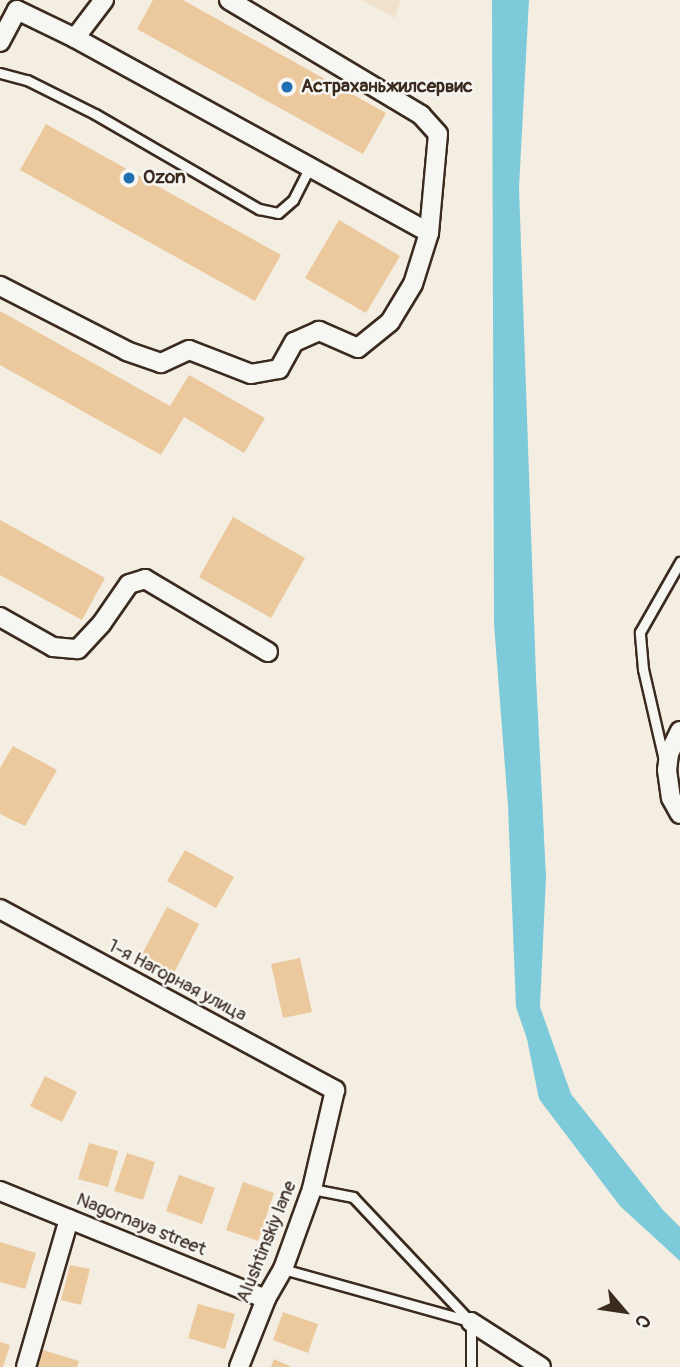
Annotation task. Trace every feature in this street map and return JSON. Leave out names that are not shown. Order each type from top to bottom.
[{"type":"street","points":[[75,38],[104,0]]},
{"type":"street","points":[[0,286],[127,351],[161,363],[188,350],[251,374],[279,369],[294,342],[319,331],[358,348],[390,322],[413,284],[429,233],[438,134],[421,115],[229,0]]},
{"type":"street","points":[[0,43],[17,10],[75,38],[429,233]]},
{"type":"street","points":[[0,617],[53,647],[78,649],[102,623],[129,583],[145,579],[268,653]]},
{"type":"street","points":[[680,731],[669,754],[667,770],[671,798],[680,814]]},
{"type":"street","name":"1-я Нагорная улица","points":[[0,909],[335,1090]]},
{"type":"street","name":"Alushtinskiy lane","points":[[239,1367],[265,1299],[282,1269],[312,1189],[335,1090]]},
{"type":"street","name":"Nagornaya street","points":[[0,1191],[265,1299]]},
{"type":"street","points":[[26,1367],[69,1219]]},
{"type":"street","points":[[471,1322],[541,1367]]},
{"type":"lane","points":[[0,74],[27,80],[95,114],[259,209],[278,213],[293,200],[309,169]]},
{"type":"lane","points":[[667,770],[643,669],[640,632],[680,562]]},
{"type":"lane","points":[[312,1189],[353,1198],[471,1322],[471,1367]]},
{"type":"lane","points":[[282,1269],[471,1322]]},
{"type":"shaded area","points":[[361,0],[401,0],[395,18]]},
{"type":"water","points":[[492,0],[529,0],[519,187],[536,677],[546,877],[540,1007],[571,1094],[663,1210],[680,1227],[680,1261],[620,1206],[539,1099],[527,1039],[516,1007],[508,806],[494,624]]},
{"type":"building","points":[[153,0],[183,0],[386,113],[363,154],[137,29]]},
{"type":"building","points":[[46,124],[281,255],[255,301],[20,170]]},
{"type":"building","points":[[339,220],[400,256],[366,313],[305,278]]},
{"type":"building","points":[[0,311],[170,406],[189,375],[265,418],[244,453],[184,417],[161,455],[0,365]]},
{"type":"building","points":[[233,517],[305,558],[271,618],[199,577]]},
{"type":"building","points":[[0,520],[105,578],[82,620],[0,575]]},
{"type":"building","points":[[13,746],[57,770],[25,826],[0,814],[0,768]]},
{"type":"building","points":[[185,850],[234,877],[216,908],[167,881]]},
{"type":"building","points":[[167,907],[199,924],[173,975],[140,958]]},
{"type":"building","points":[[300,958],[312,1012],[283,1018],[271,964]]},
{"type":"building","points":[[45,1076],[77,1092],[62,1122],[30,1106]]},
{"type":"building","points":[[89,1143],[118,1151],[108,1187],[78,1179]]},
{"type":"building","points":[[127,1153],[155,1162],[143,1200],[114,1191]]},
{"type":"building","points":[[179,1175],[215,1188],[202,1224],[166,1211]]},
{"type":"building","points":[[243,1182],[274,1193],[258,1241],[226,1230]]},
{"type":"building","points":[[0,1242],[36,1253],[25,1289],[0,1282]]},
{"type":"building","points":[[70,1265],[90,1269],[81,1305],[61,1300]]},
{"type":"building","points":[[198,1304],[235,1314],[225,1349],[188,1338]]},
{"type":"building","points":[[283,1312],[318,1324],[308,1353],[273,1340]]},
{"type":"building","points":[[0,1342],[10,1345],[3,1367],[0,1367]]},
{"type":"building","points":[[43,1350],[79,1361],[77,1367],[37,1367]]},
{"type":"building","points":[[274,1359],[292,1367],[271,1367]]},
{"type":"place","name":"Астраханьжилсервис","points":[[287,87]]},
{"type":"place","name":"Ozon","points":[[129,178]]}]
